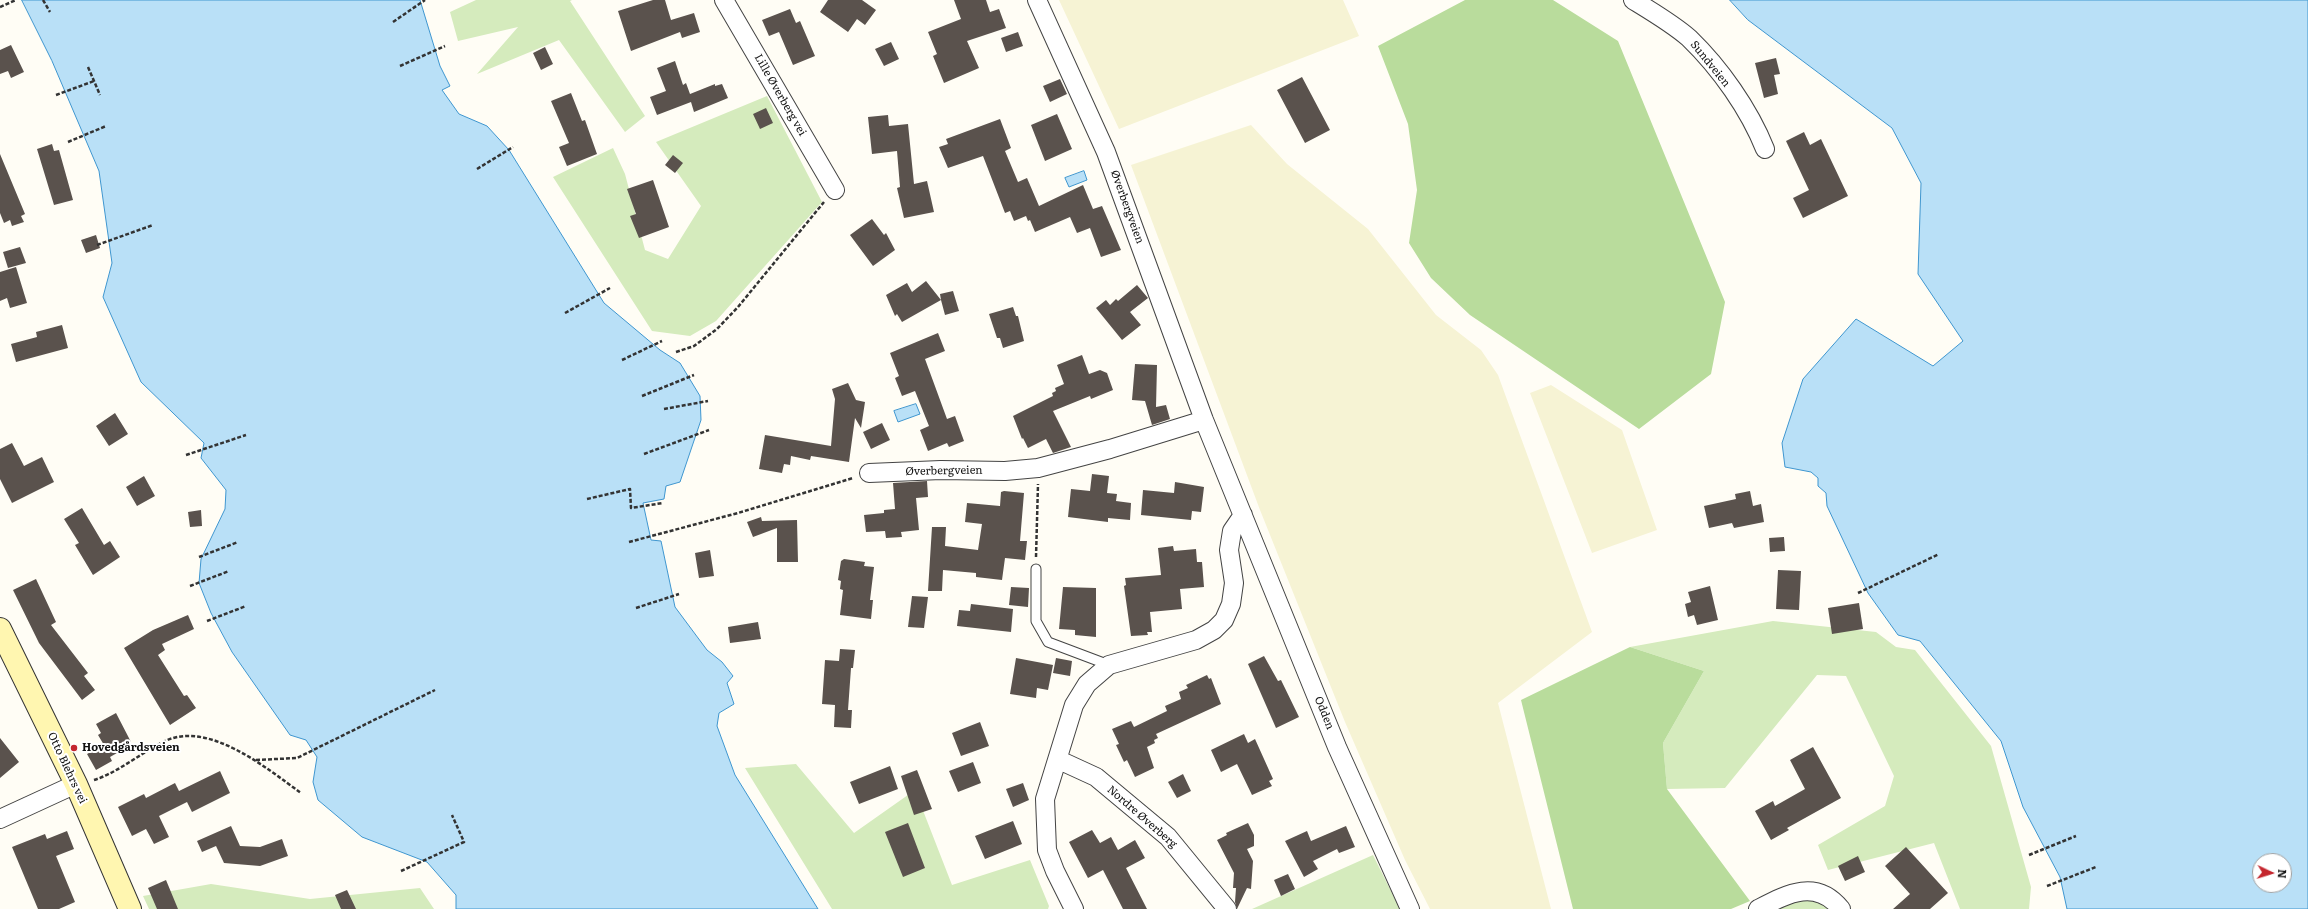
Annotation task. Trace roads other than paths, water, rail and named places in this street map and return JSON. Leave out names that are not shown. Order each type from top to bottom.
[{"type":"street","name":"Lille Øverberg vei","points":[[724,0],[835,190]]},
{"type":"street","name":"Øverbergveien","points":[[1037,0],[1106,152],[1204,420],[1243,515]]},
{"type":"street","name":"Sundveien","points":[[1633,0],[1688,38],[1723,77],[1759,136],[1765,149]]},
{"type":"street","name":"Øverbergveien","points":[[869,473],[941,470],[1006,471],[1038,468],[1110,449],[1204,420]]},
{"type":"street","points":[[1074,909],[1055,871],[1047,850],[1045,799],[1059,760],[1074,706],[1087,684],[1110,665],[1196,640],[1214,630],[1224,620],[1230,604],[1234,583],[1229,550],[1232,531],[1243,515]]},
{"type":"street","name":"Odden","points":[[1243,515],[1337,747],[1410,909]]},
{"type":"street","name":"Otto Blehrs vei","points":[[0,629],[76,784],[130,909]]},
{"type":"street","name":"Nordre Øverberg","points":[[1059,760],[1096,778],[1162,833],[1227,909]]},
{"type":"street","points":[[0,819],[76,784]]},
{"type":"street","points":[[1758,909],[1775,900],[1806,891],[1822,892],[1834,901],[1841,909]]},
{"type":"lane","points":[[1036,569],[1036,621],[1048,642],[1110,665]]},
{"type":"water","points":[[22,0],[420,0],[440,66],[450,86],[442,90],[459,114],[487,126],[509,150],[604,303],[660,350],[680,363],[700,396],[701,420],[680,482],[666,486],[664,499],[643,503],[651,540],[661,541],[675,607],[707,650],[722,662],[733,676],[727,683],[734,704],[719,713],[717,726],[735,775],[818,909],[456,909],[456,895],[427,862],[362,837],[318,800],[313,782],[317,757],[306,740],[290,735],[232,652],[211,613],[199,583],[201,559],[225,509],[226,490],[201,458],[204,443],[141,382],[103,297],[112,263],[99,171],[52,61]]},
{"type":"water","points":[[1730,0],[2308,0],[2308,909],[2067,909],[2060,877],[2023,807],[2001,741],[1920,641],[1898,635],[1868,593],[1827,506],[1826,493],[1818,486],[1818,478],[1811,472],[1785,467],[1782,443],[1803,379],[1856,319],[1933,366],[1963,341],[1918,274],[1921,183],[1892,128],[1748,20]]},
{"type":"water","points":[[1084,171],[1087,180],[1069,187],[1065,178]]},
{"type":"water","points":[[916,404],[920,414],[898,422],[894,411]]},
{"type":"place","name":"Hovedgårdsveien","points":[[74,748]]}]
